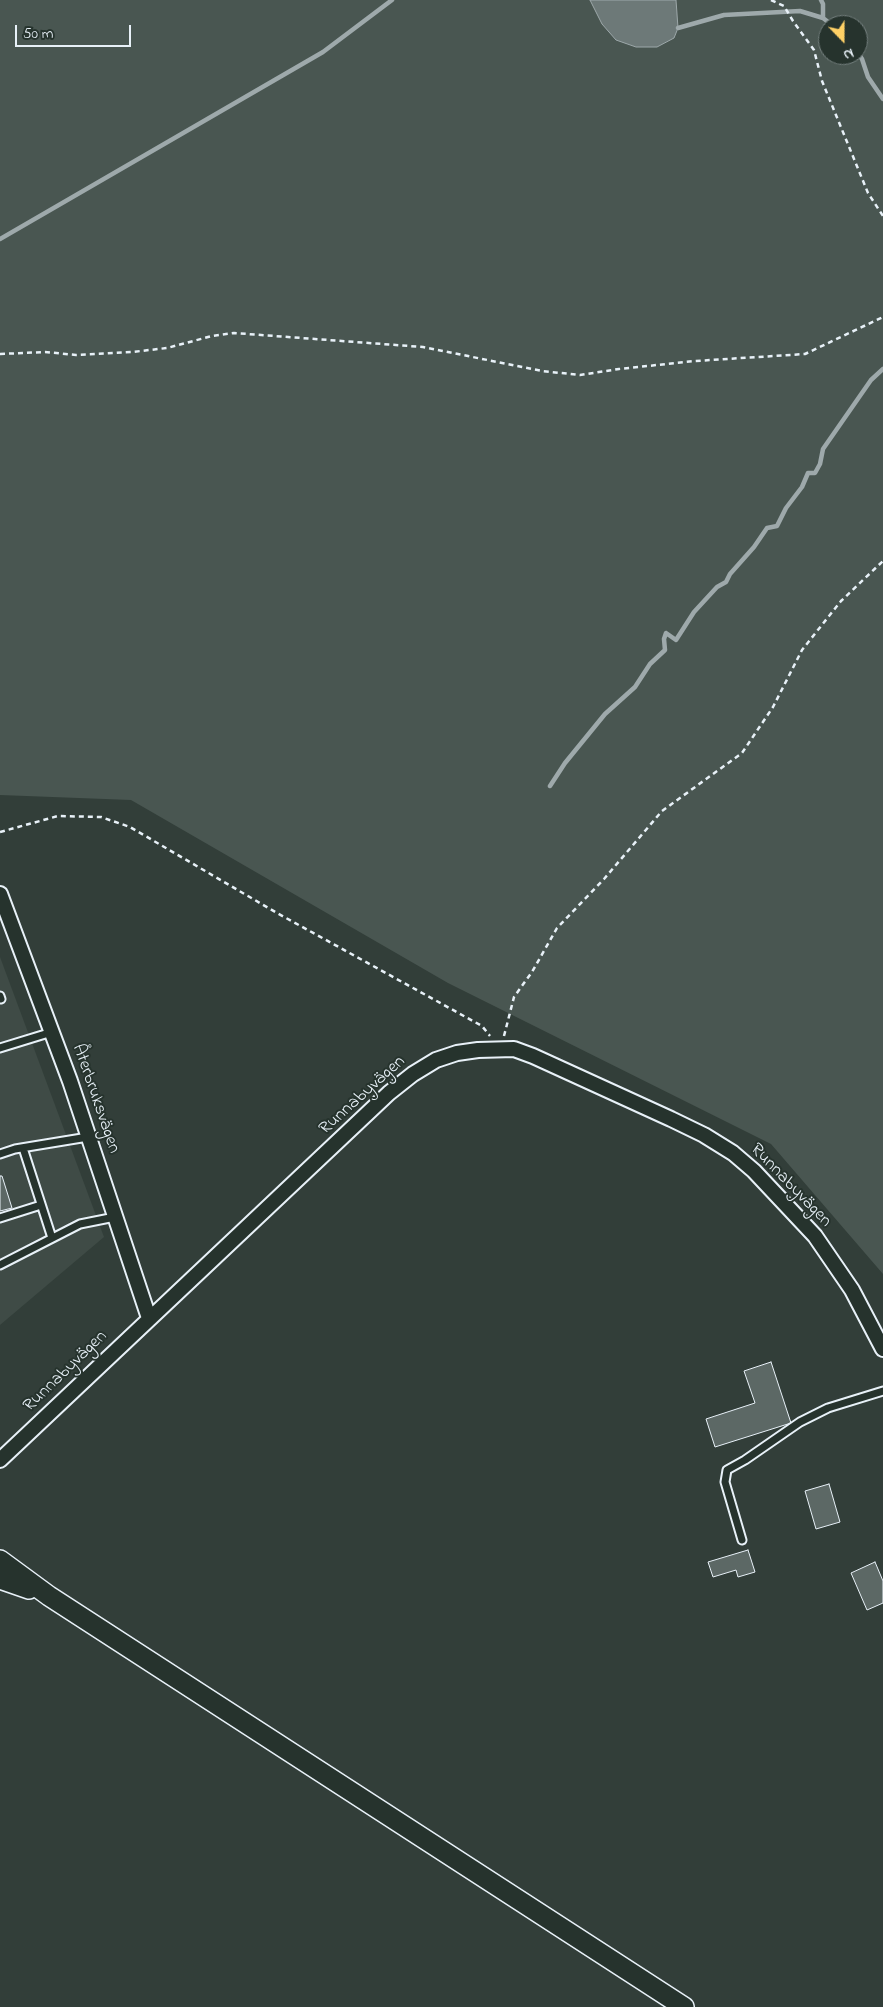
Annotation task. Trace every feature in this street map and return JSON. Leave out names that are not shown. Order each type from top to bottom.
[{"type":"main road","points":[[0,1560],[49,1596],[684,2007]]},
{"type":"main road","points":[[0,1579],[49,1596]]},
{"type":"street","name":"Återbruksvägen","points":[[2,903],[52,1032],[149,1318]]},
{"type":"street","name":"Runnabyvägen","points":[[0,1467],[5,1456],[389,1093],[413,1074],[436,1060],[456,1053],[502,1048],[514,1049],[704,1135],[733,1153],[754,1171],[815,1236],[852,1290],[883,1349]]},
{"type":"lane","points":[[0,1048],[52,1032]]},
{"type":"lane","points":[[0,1154],[88,1136]]},
{"type":"lane","points":[[22,1148],[52,1238]]},
{"type":"lane","points":[[0,1218],[41,1205]]},
{"type":"lane","points":[[0,1265],[80,1224],[115,1217]]},
{"type":"lane","points":[[742,1540],[725,1482],[727,1470],[745,1460],[800,1422],[828,1408],[883,1391]]},
{"type":"path","points":[[770,0],[784,6],[814,50],[822,81],[868,193],[883,216]]},
{"type":"path","points":[[0,354],[45,352],[76,355],[132,352],[167,348],[212,336],[234,333],[423,347],[542,371],[580,375],[619,368],[805,354],[883,317]]},
{"type":"path","points":[[502,1048],[514,997],[532,972],[557,928],[604,879],[662,811],[742,753],[773,707],[802,650],[841,601],[883,561]]},
{"type":"path","points":[[0,832],[58,816],[101,817],[130,827],[277,913],[482,1026],[502,1048]]},
{"type":"shaded area","points":[[0,0],[590,0],[602,24],[616,40],[636,47],[657,47],[674,38],[678,28],[676,0],[883,0],[883,1274],[771,1144],[448,983],[131,800],[0,795]]},
{"type":"shaded area","points":[[590,0],[676,0],[678,28],[674,38],[657,47],[636,47],[616,40],[602,24]]},
{"type":"shaded area","points":[[0,957],[104,1237],[0,1325]]},
{"type":"building","points":[[0,1176],[2,1176],[12,1208],[0,1211]]},
{"type":"building","points":[[771,1362],[791,1423],[715,1447],[706,1419],[755,1403],[744,1371]]},
{"type":"building","points":[[829,1484],[840,1522],[816,1529],[805,1491]]},
{"type":"building","points":[[748,1550],[755,1572],[738,1577],[736,1570],[713,1577],[708,1562]]},
{"type":"building","points":[[875,1562],[883,1581],[883,1603],[867,1610],[851,1573]]},
{"type":"waterway","points":[[0,239],[323,52],[392,0]]},
{"type":"waterway","points":[[821,0],[823,15]]},
{"type":"waterway","points":[[678,28],[724,15],[800,11],[818,16]]},
{"type":"waterway","points":[[864,65],[868,77],[883,99]]},
{"type":"waterway","points":[[550,786],[565,763],[605,714],[635,687],[650,664],[665,650],[664,639],[666,633],[676,640],[694,612],[717,587],[726,582],[730,574],[754,547],[767,528],[777,526],[786,508],[802,487],[808,473],[815,473],[820,464],[823,449],[871,380],[883,369]]}]
